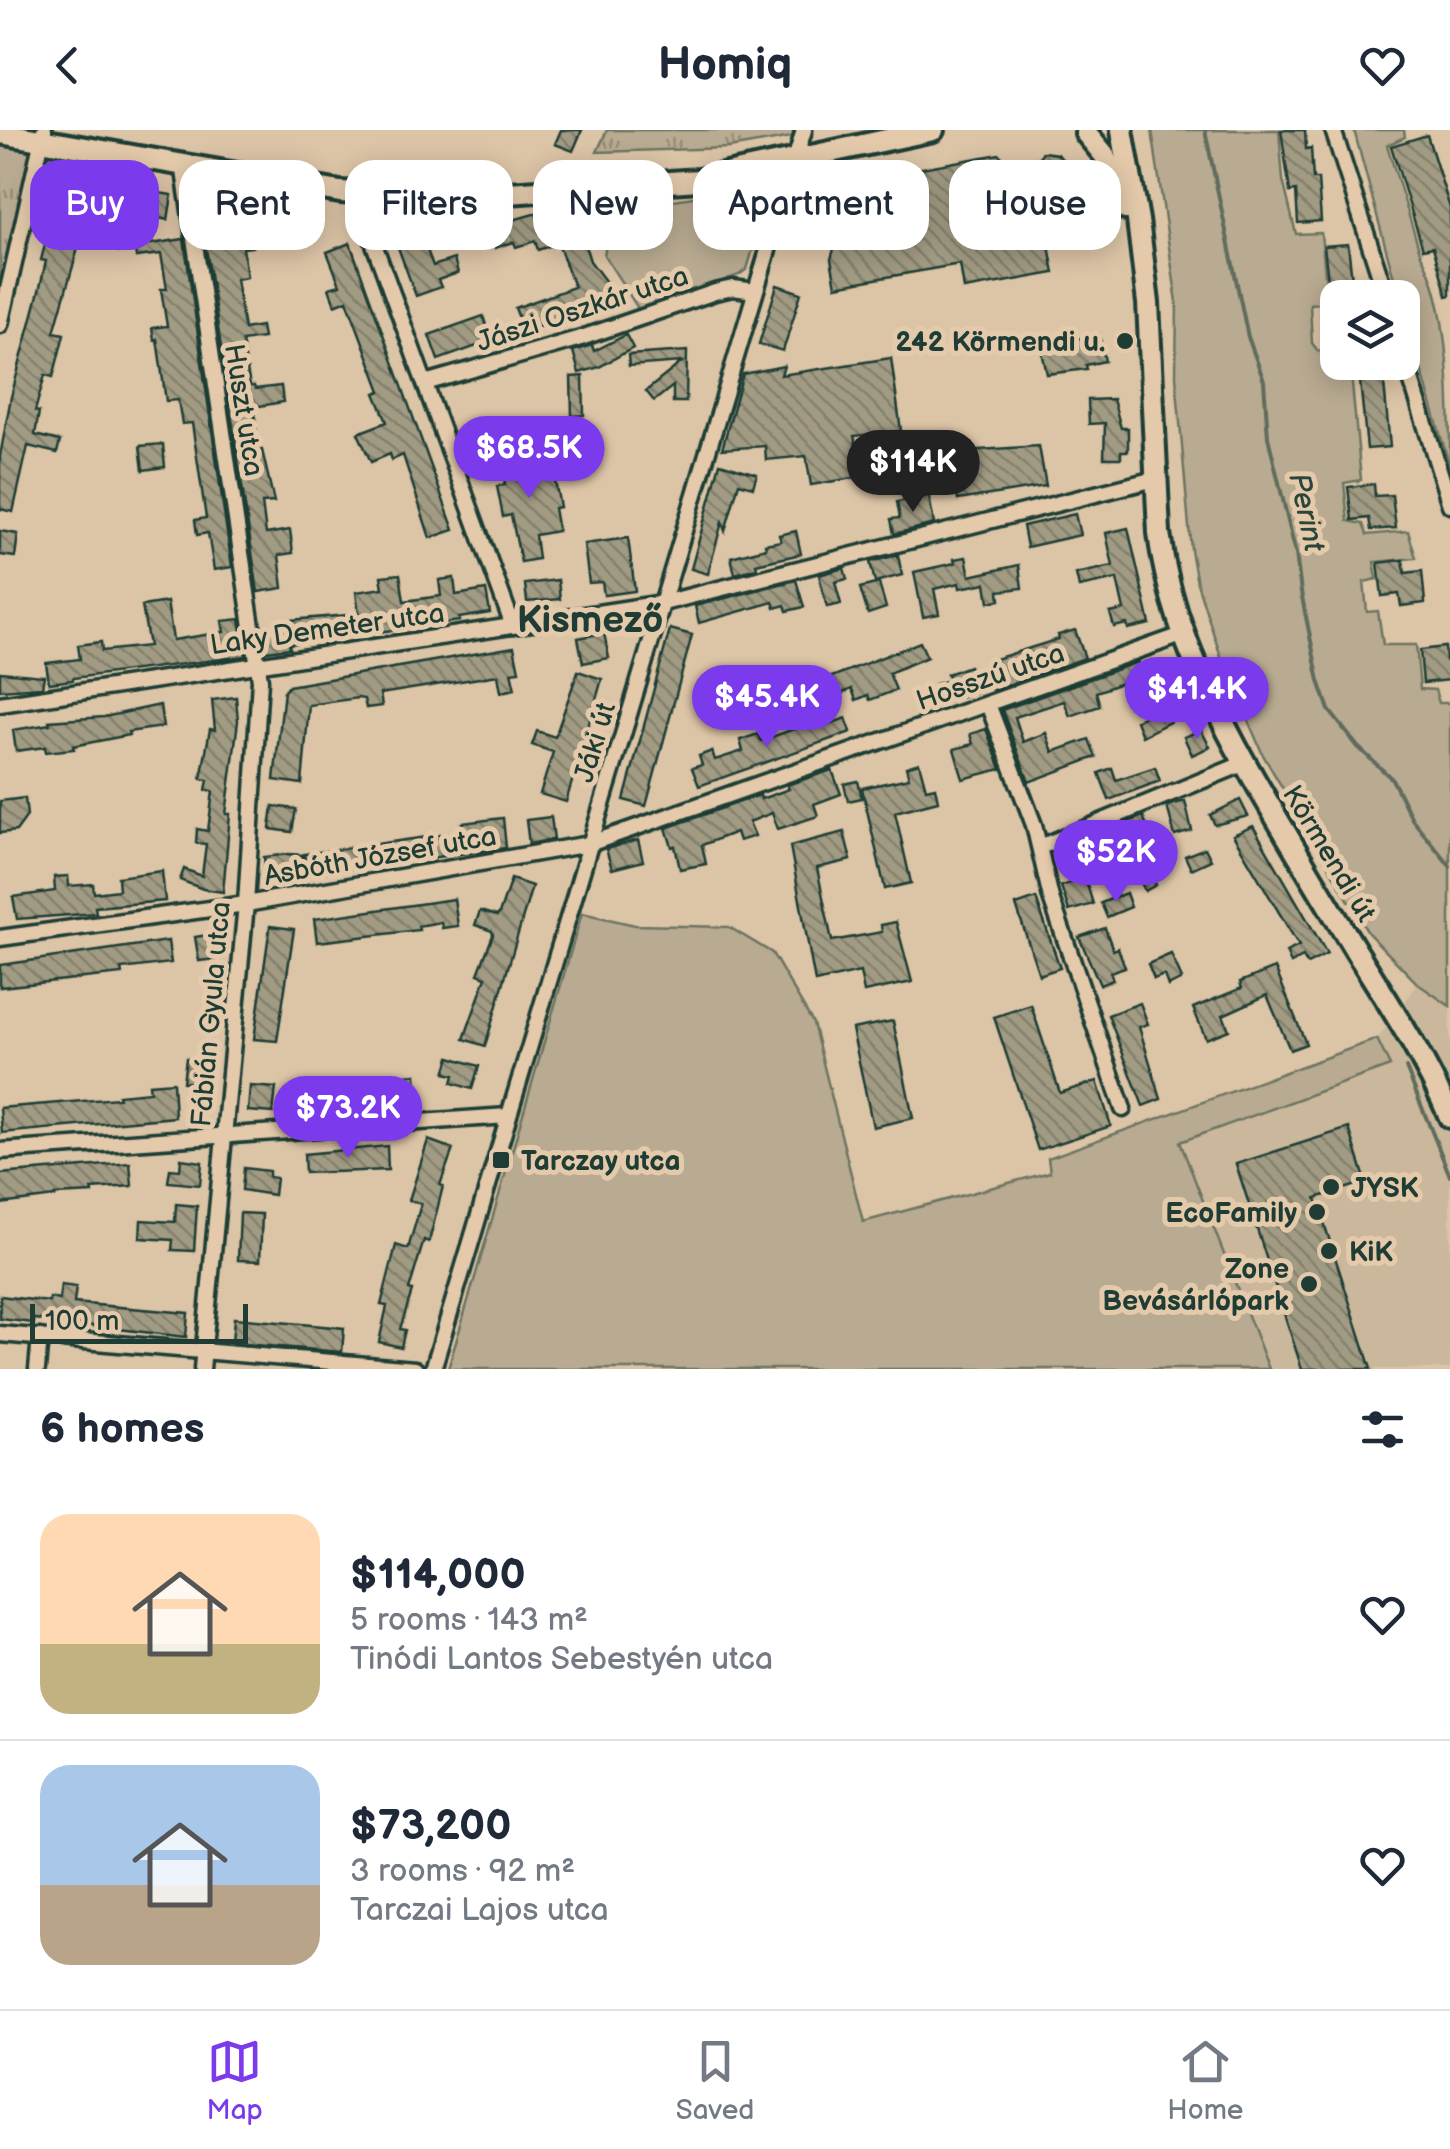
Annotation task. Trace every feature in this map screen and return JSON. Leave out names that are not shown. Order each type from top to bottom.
[{"type":"street","name":"Jáki út","points":[[795,160],[804,130]]},
{"type":"street","points":[[803,160],[933,130]]},
{"type":"street","points":[[1083,131],[1102,134],[1118,130]]},
{"type":"street","name":"Körmendi út","points":[[1118,130],[1142,254],[1149,318],[1155,479],[1163,565],[1182,635],[1245,763],[1412,1042],[1450,1117]]},
{"type":"street","points":[[1333,130],[1381,280]]},
{"type":"street","name":"Körmendi út","points":[[1083,131],[1106,157],[1142,254]]},
{"type":"street","points":[[0,133],[43,135],[179,163]]},
{"type":"street","points":[[0,325],[43,135]]},
{"type":"street","points":[[513,194],[693,181]]},
{"type":"street","name":"Huszt utca","points":[[197,250],[258,662]]},
{"type":"street","points":[[376,250],[513,626]]},
{"type":"street","name":"Jáki út","points":[[433,1369],[767,250]]},
{"type":"street","name":"Jászi Oszkár utca","points":[[425,383],[584,337],[715,292],[733,288],[754,291]]},
{"type":"street","points":[[1411,380],[1450,504]]},
{"type":"street","name":"Laky Demeter utca","points":[[0,704],[662,603],[1155,479]]},
{"type":"street","name":"Hosszú utca","points":[[589,844],[1182,635]]},
{"type":"street","name":"Fábián Gyula utca","points":[[202,1369],[246,904],[258,662]]},
{"type":"street","points":[[988,704],[1040,847],[1051,898],[1124,1109]]},
{"type":"street","points":[[1040,847],[1245,763]]},
{"type":"street","name":"Asbóth József utca","points":[[0,938],[246,904],[589,844]]},
{"type":"street","points":[[0,1151],[508,1116]]},
{"type":"street","points":[[0,1334],[414,1369]]},
{"type":"street","points":[[37,1369],[40,1337]]},
{"type":"shaded area","points":[[1418,984],[1450,1006],[1450,1369],[1269,1369],[1180,1142],[1389,1067],[1377,1039]]},
{"type":"green space","points":[[607,130],[794,130],[792,137],[729,148],[597,152]]},
{"type":"green space","points":[[1152,130],[1279,130],[1283,180],[1296,234],[1321,233],[1326,280],[1320,280],[1320,303],[1310,304],[1312,343],[1320,351],[1320,380],[1352,380],[1361,480],[1344,483],[1348,521],[1363,524],[1367,535],[1408,531],[1416,558],[1374,562],[1377,579],[1364,582],[1367,612],[1378,611],[1383,645],[1416,645],[1420,689],[1435,690],[1439,703],[1450,703],[1450,1006],[1418,984],[1368,933],[1263,755],[1221,657],[1197,583],[1191,550],[1176,376],[1177,302]]},
{"type":"green space","points":[[1354,130],[1404,130],[1405,137],[1387,145],[1438,300],[1446,356],[1450,467],[1420,366],[1420,280],[1394,280]]},
{"type":"green space","points":[[0,138],[34,142],[0,314]]},
{"type":"green space","points":[[693,197],[693,250],[753,250],[747,269],[639,310],[604,255],[605,250],[673,250],[673,200]]},
{"type":"green space","points":[[582,913],[635,925],[729,927],[772,953],[813,1023],[863,1222],[1050,1172],[1048,1158],[1377,1039],[1390,1066],[1180,1142],[1269,1369],[448,1369]]},
{"type":"building","points":[[561,130],[582,130],[573,151],[555,144]]},
{"type":"building","points":[[1281,130],[1305,130],[1306,149],[1311,148],[1313,179],[1318,179],[1321,221],[1298,223],[1296,191],[1290,192]]},
{"type":"building","points":[[1427,135],[1450,208],[1447,296],[1433,247],[1423,249],[1391,146]]},
{"type":"building","points":[[1043,152],[1057,154],[1063,160],[1036,160]]},
{"type":"building","points":[[999,154],[1005,160],[966,160]]},
{"type":"building","points":[[949,163],[949,250],[1050,250],[1054,273],[964,289],[960,264],[836,286],[831,259],[834,250],[929,250],[929,167]]},
{"type":"building","points":[[159,193],[172,195],[168,220],[159,218]]},
{"type":"building","points":[[533,214],[533,242],[516,247],[513,220]]},
{"type":"building","points":[[179,240],[179,250],[186,250],[232,567],[214,570],[208,533],[197,535],[195,520],[206,518],[192,423],[182,424],[178,400],[166,401],[152,328],[167,326],[161,289],[167,289],[161,254],[136,257],[135,251],[119,250],[159,250],[159,243]]},
{"type":"building","points":[[1348,244],[1352,280],[1328,280],[1324,246]]},
{"type":"building","points":[[345,245],[345,250],[353,250],[454,530],[430,538],[403,455],[392,460],[390,454],[371,462],[358,433],[387,422],[375,393],[381,391],[347,300],[335,305],[329,288],[340,285],[327,252]]},
{"type":"building","points":[[44,250],[78,250],[54,332],[64,334],[57,362],[53,377],[45,375],[35,411],[39,412],[35,435],[60,441],[57,453],[28,446],[13,512],[0,509],[0,456],[46,261],[41,260]]},
{"type":"building","points":[[206,250],[243,250],[247,277],[236,279],[244,329],[261,326],[263,338],[242,341],[250,386],[281,386],[283,402],[254,407],[258,450],[262,450],[274,502],[262,503],[266,534],[290,530],[293,553],[279,555],[283,588],[258,592]]},
{"type":"building","points":[[399,250],[427,250],[433,266],[454,259],[458,273],[438,280],[441,287],[416,296]]},
{"type":"building","points":[[561,250],[587,250],[590,261],[618,298],[524,331],[515,308],[574,287]]},
{"type":"building","points":[[777,285],[801,293],[783,351],[759,344]]},
{"type":"building","points":[[483,316],[491,341],[438,360],[429,335]]},
{"type":"building","points":[[1099,334],[1105,361],[1086,365],[1087,369],[1047,374],[1041,347]]},
{"type":"building","points":[[626,335],[633,348],[579,373],[573,351],[592,345],[594,351]]},
{"type":"building","points":[[687,351],[686,402],[673,402],[673,386],[654,401],[646,391],[682,362],[629,366],[628,355]]},
{"type":"building","points":[[891,358],[901,431],[854,436],[865,476],[811,485],[806,456],[766,460],[765,446],[722,449],[743,374],[784,366],[781,375]]},
{"type":"building","points":[[583,376],[584,415],[572,416],[571,377]]},
{"type":"building","points":[[1360,380],[1384,380],[1390,447],[1367,449]]},
{"type":"building","points":[[1113,399],[1121,428],[1128,428],[1128,451],[1121,451],[1121,458],[1104,458],[1105,423],[1089,424],[1088,400]]},
{"type":"building","points":[[163,444],[165,467],[143,470],[140,446]]},
{"type":"building","points":[[1039,446],[1046,486],[958,500],[954,480],[932,485],[927,465],[950,460],[949,452]]},
{"type":"building","points":[[544,453],[548,477],[554,476],[560,507],[554,508],[558,531],[535,535],[538,559],[521,562],[511,515],[503,517],[497,486],[505,485],[501,460]]},
{"type":"building","points":[[720,463],[757,474],[753,487],[739,483],[725,531],[722,522],[708,574],[691,569]]},
{"type":"building","points":[[1374,484],[1375,496],[1392,495],[1396,528],[1371,530],[1369,518],[1352,520],[1348,487]]},
{"type":"building","points":[[929,496],[934,524],[894,534],[891,519],[900,518],[897,502]]},
{"type":"building","points":[[1075,514],[1080,535],[1027,547],[1023,526]]},
{"type":"building","points":[[1128,528],[1150,624],[1128,629],[1127,624],[1114,627],[1110,613],[1124,610],[1117,579],[1079,587],[1076,574],[1113,566],[1106,533]]},
{"type":"building","points":[[0,531],[18,534],[15,557],[0,555]]},
{"type":"building","points":[[796,531],[801,554],[756,564],[757,568],[735,574],[731,557],[766,548],[765,544],[781,541],[779,535]]},
{"type":"building","points":[[628,538],[635,591],[604,595],[602,582],[589,583],[584,544]]},
{"type":"building","points":[[898,555],[902,575],[875,582],[870,562]]},
{"type":"building","points":[[966,557],[970,576],[1019,565],[1022,588],[999,591],[1000,600],[989,602],[986,583],[960,588],[959,583],[934,589],[939,614],[923,617],[914,572]]},
{"type":"building","points":[[1403,560],[1405,573],[1422,571],[1425,603],[1401,606],[1399,594],[1382,596],[1378,563]]},
{"type":"building","points":[[844,568],[847,579],[835,582],[841,604],[827,607],[819,575]]},
{"type":"building","points":[[400,574],[404,601],[441,596],[439,580],[454,578],[456,595],[486,590],[490,613],[459,618],[460,621],[289,644],[290,648],[266,651],[263,630],[292,626],[291,620],[359,614],[356,592],[383,588],[381,576]]},
{"type":"building","points":[[558,580],[560,599],[527,602],[525,584]]},
{"type":"building","points":[[796,580],[804,607],[787,611],[785,605],[775,608],[773,602],[699,623],[695,606]]},
{"type":"building","points":[[879,583],[886,608],[868,614],[860,588]]},
{"type":"building","points":[[167,602],[173,640],[224,632],[222,621],[240,619],[246,656],[49,683],[46,663],[80,659],[78,645],[101,642],[102,651],[149,646],[142,606]]},
{"type":"building","points":[[670,629],[692,635],[646,806],[624,800]]},
{"type":"building","points":[[1075,630],[1085,658],[994,690],[987,688],[942,703],[935,684],[949,680],[947,674],[969,666],[972,673],[997,665],[995,659],[1059,639],[1058,635]]},
{"type":"building","points":[[604,633],[609,658],[583,663],[578,638]]},
{"type":"building","points":[[920,642],[927,657],[889,673],[896,690],[870,700],[868,695],[856,700],[852,689],[821,702],[814,684]]},
{"type":"building","points":[[514,647],[519,671],[511,672],[515,689],[501,692],[498,675],[380,694],[382,706],[366,708],[364,699],[358,698],[309,705],[302,784],[274,780],[284,691],[289,686]]},
{"type":"building","points":[[1445,647],[1446,660],[1450,659],[1450,680],[1423,683],[1420,650]]},
{"type":"building","points":[[1138,662],[1142,676],[1096,692],[1100,706],[1070,716],[1064,701],[1015,717],[1023,742],[1046,733],[1053,752],[1089,739],[1096,757],[1029,782],[1002,710]]},
{"type":"building","points":[[578,671],[602,679],[566,802],[540,794],[553,752],[532,745],[537,731],[555,737]]},
{"type":"building","points":[[0,672],[44,676],[42,687],[0,690]]},
{"type":"building","points":[[1178,684],[1193,710],[1142,736],[1136,721],[1168,703],[1167,689]]},
{"type":"building","points":[[236,697],[238,721],[226,814],[230,814],[223,892],[180,880],[184,869],[202,876],[206,844],[196,843],[197,829],[208,831],[213,791],[206,790],[208,780],[201,779],[210,729],[215,730],[212,700]]},
{"type":"building","points":[[160,705],[163,727],[128,732],[129,735],[73,746],[74,749],[16,751],[13,730]]},
{"type":"building","points":[[846,718],[851,732],[699,786],[692,768],[702,765],[699,756],[712,751],[715,760],[743,751],[740,740],[758,734],[761,741],[821,719],[824,726]]},
{"type":"building","points":[[986,729],[1001,769],[963,779],[954,749],[973,744],[970,734]]},
{"type":"building","points":[[1201,730],[1210,747],[1192,755],[1184,737]]},
{"type":"building","points":[[919,763],[926,789],[935,787],[938,801],[895,812],[911,883],[885,889],[862,788],[909,778],[906,767]]},
{"type":"building","points":[[1155,767],[1160,781],[1109,800],[1099,773],[1112,768],[1116,780]]},
{"type":"building","points":[[832,770],[841,794],[814,804],[818,816],[778,829],[772,813],[749,822],[755,836],[739,841],[736,832],[702,845],[706,864],[680,869],[666,828],[760,795],[761,799],[789,789],[787,785]]},
{"type":"building","points":[[858,781],[862,798],[848,801],[844,784]]},
{"type":"building","points":[[25,798],[27,816],[16,831],[0,833],[0,801]]},
{"type":"building","points":[[1240,800],[1248,816],[1215,825],[1210,815]]},
{"type":"building","points":[[1185,801],[1192,831],[1175,836],[1167,806]]},
{"type":"building","points":[[273,806],[296,809],[292,832],[270,829]]},
{"type":"building","points":[[1143,816],[1149,832],[1136,842],[1156,885],[1145,891],[1124,846],[1075,865],[1068,847]]},
{"type":"building","points":[[551,817],[554,839],[529,844],[526,820]]},
{"type":"building","points":[[503,818],[506,848],[307,874],[304,854],[463,832],[462,823]]},
{"type":"building","points":[[1253,826],[1327,954],[1307,964],[1303,957],[1291,963],[1286,952],[1299,946],[1233,835]]},
{"type":"building","points":[[844,832],[851,860],[817,868],[832,941],[882,932],[881,925],[896,922],[912,982],[864,992],[860,972],[815,982],[790,846]]},
{"type":"building","points":[[638,840],[643,861],[612,869],[606,849]]},
{"type":"building","points":[[1205,848],[1211,860],[1191,869],[1185,856]]},
{"type":"building","points":[[303,855],[301,875],[267,882],[264,857]]},
{"type":"building","points":[[162,871],[165,901],[95,907],[96,913],[17,919],[13,897],[55,891],[54,877],[68,876],[69,886],[93,884],[94,893],[119,890],[118,877]]},
{"type":"building","points":[[1085,878],[1093,904],[1069,911],[1061,886]]},
{"type":"building","points":[[511,879],[532,886],[485,1046],[464,1039],[486,977],[478,974],[493,935],[492,931],[475,925],[480,911],[499,914]]},
{"type":"building","points":[[1126,893],[1131,907],[1107,917],[1101,903]]},
{"type":"building","points":[[1036,898],[1060,968],[1039,975],[1016,905]]},
{"type":"building","points":[[454,899],[458,926],[442,928],[441,922],[418,926],[419,930],[317,942],[314,919]]},
{"type":"building","points":[[270,926],[294,929],[277,1041],[254,1039]]},
{"type":"building","points":[[1105,928],[1125,967],[1110,972],[1113,980],[1100,985],[1079,937]]},
{"type":"building","points":[[220,933],[224,958],[199,961],[195,937]]},
{"type":"building","points":[[168,941],[171,963],[121,969],[122,974],[0,987],[0,965]]},
{"type":"building","points":[[1171,954],[1182,979],[1168,986],[1164,975],[1154,979],[1148,964]]},
{"type":"building","points":[[1275,968],[1306,1044],[1290,1050],[1267,995],[1223,1015],[1229,1030],[1206,1039],[1193,1008],[1242,988],[1240,982]]},
{"type":"building","points":[[1140,1003],[1148,1024],[1139,1027],[1161,1099],[1143,1106],[1108,1015]]},
{"type":"building","points":[[1031,1005],[1060,1093],[1097,1081],[1111,1126],[1038,1150],[994,1017]]},
{"type":"building","points":[[893,1021],[913,1118],[873,1127],[852,1029]]},
{"type":"building","points":[[450,1057],[479,1066],[472,1089],[452,1083],[454,1075],[445,1073]]},
{"type":"building","points":[[186,1058],[211,1060],[208,1085],[183,1082]]},
{"type":"building","points":[[416,1074],[417,1099],[312,1110],[311,1086]]},
{"type":"building","points":[[173,1082],[175,1117],[2,1133],[0,1108],[119,1098],[118,1095],[150,1092],[149,1084]]},
{"type":"building","points":[[250,1086],[276,1088],[273,1113],[248,1111]]},
{"type":"building","name":"Zone Bevásárlópark","points":[[1349,1128],[1366,1182],[1316,1198],[1371,1369],[1302,1369],[1236,1164]]},
{"type":"building","points":[[428,1140],[453,1149],[440,1185],[443,1186],[429,1242],[424,1240],[409,1290],[412,1291],[400,1329],[405,1330],[401,1347],[379,1342],[387,1306],[381,1305],[396,1245],[408,1249],[421,1204],[409,1200]]},
{"type":"building","points":[[387,1146],[388,1170],[305,1173],[304,1154]]},
{"type":"building","points":[[181,1159],[202,1162],[200,1185],[168,1182],[170,1169],[180,1170]]},
{"type":"building","points":[[130,1163],[132,1186],[0,1204],[0,1174]]},
{"type":"building","points":[[244,1168],[269,1171],[269,1177],[276,1178],[274,1195],[242,1190]]},
{"type":"building","points":[[176,1204],[197,1206],[194,1251],[172,1250],[173,1240],[140,1238],[141,1220],[175,1222]]},
{"type":"building","points":[[240,1213],[262,1214],[260,1261],[238,1260]]},
{"type":"building","points":[[61,1285],[76,1287],[74,1303],[188,1313],[186,1337],[34,1319],[34,1323],[0,1319],[0,1296],[49,1302],[50,1298],[59,1300]]},
{"type":"building","points":[[234,1318],[344,1328],[342,1352],[232,1343]]},
{"type":"waterway","name":"Perint","points":[[1205,130],[1248,337],[1264,381],[1268,437],[1296,554],[1319,681],[1329,710],[1358,747],[1392,779],[1412,819],[1450,866]]},
{"type":"waterway","points":[[1406,1068],[1450,1176]]},
{"type":"place","name":"242 Körmendi u.","points":[[1125,341]]},
{"type":"place","name":"Tarczay utca","points":[[501,1160]]},
{"type":"place","name":"JYSK","points":[[1331,1187]]},
{"type":"place","name":"EcoFamily","points":[[1317,1212]]},
{"type":"place","name":"KiK","points":[[1329,1251]]},
{"type":"place","name":"Zone Bevásárlópark","points":[[1309,1284]]},
{"type":"district","name":"Kismező","points":[[590,619]]}]
